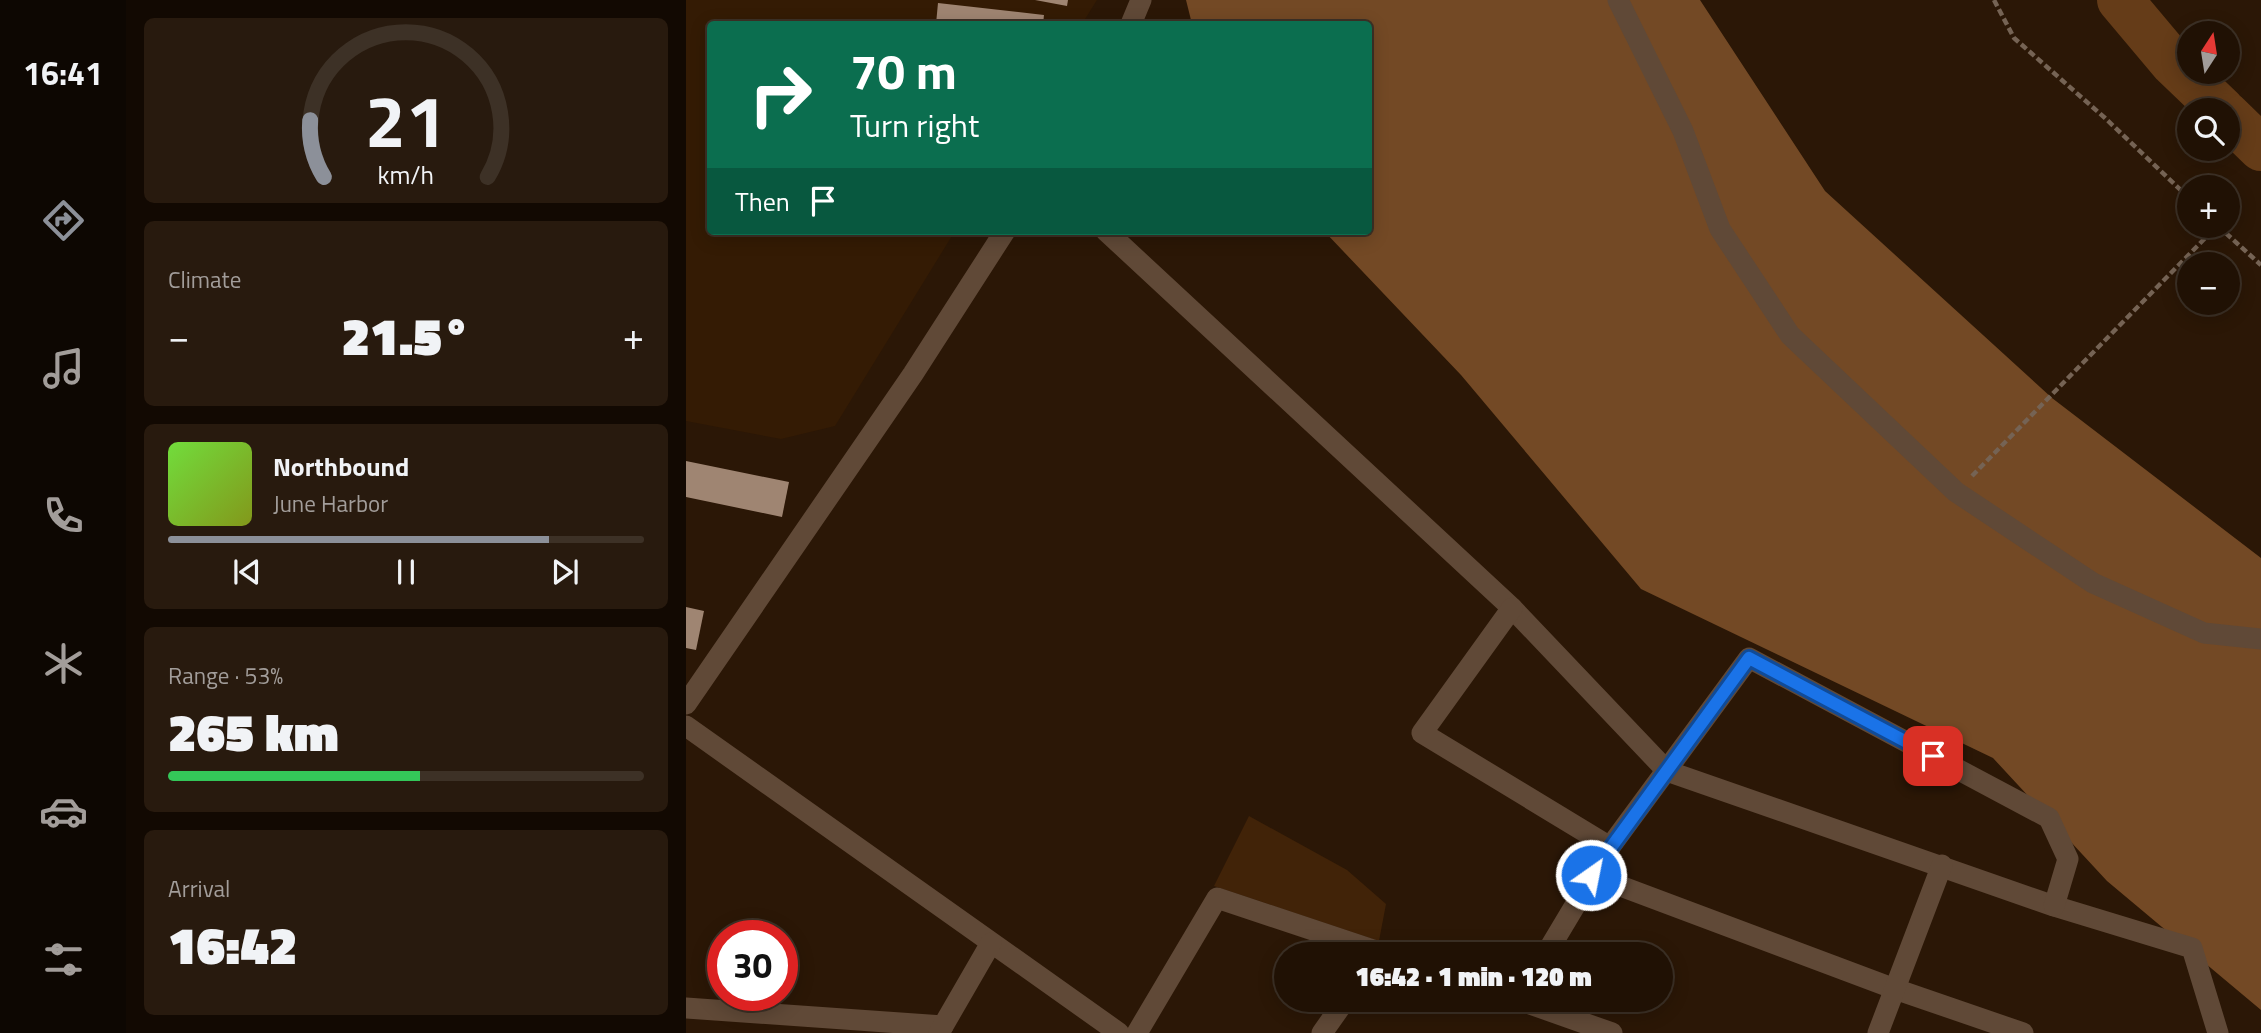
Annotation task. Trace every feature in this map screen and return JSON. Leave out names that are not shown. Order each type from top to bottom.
[{"type":"street","points":[[1132,21],[1141,0]]},
{"type":"street","points":[[1618,0],[1683,131],[1720,229],[1790,335],[1956,492],[2093,583],[2204,633],[2261,639]]},
{"type":"street","points":[[686,704],[913,374],[1002,235]]},
{"type":"street","points":[[1109,235],[1512,608],[1667,771],[2054,906],[2192,948],[2218,1033]]},
{"type":"street","points":[[1512,608],[1422,733],[1610,847]]},
{"type":"street","points":[[1553,942],[1610,847],[1749,658],[2049,818],[2068,859],[2054,906]]},
{"type":"street","points":[[686,726],[1119,1033]]},
{"type":"street","points":[[1878,1033],[1942,865]]},
{"type":"street","points":[[1591,875],[1895,989],[2024,1033]]},
{"type":"street","points":[[1138,1033],[1217,898],[1349,942]]},
{"type":"street","points":[[686,1008],[941,1029],[991,943]]},
{"type":"street","points":[[1322,1033],[1337,1012]]},
{"type":"street","points":[[1552,1012],[1612,1033]]},
{"type":"path","points":[[1994,0],[2014,38],[2105,117],[2177,186]]},
{"type":"path","points":[[1956,492],[2206,238]]},
{"type":"path","points":[[2231,238],[2261,265]]},
{"type":"shaded area","points":[[686,0],[1097,0],[1084,21],[707,21],[707,235],[953,235],[835,426],[781,439],[686,421]]},
{"type":"shaded area","points":[[1186,0],[1700,0],[1825,191],[2052,398],[2261,558],[2261,1010],[2107,881],[1993,758],[1641,589],[1461,375],[1328,235],[1372,235],[1372,21],[1191,21]]},
{"type":"shaded area","points":[[1249,816],[1347,870],[1386,904],[1379,941],[1214,886]]},
{"type":"building","points":[[1035,0],[1068,0],[1067,6]]},
{"type":"building","points":[[938,3],[1044,15],[1043,21],[936,21]]},
{"type":"building","points":[[686,461],[789,482],[782,517],[686,497]]},
{"type":"building","points":[[686,607],[704,611],[696,650],[686,648]]},
{"type":"waterway","points":[[2120,0],[2173,63],[2209,98]]},
{"type":"waterway","points":[[2240,128],[2261,148]]},
{"type":"route","points":[[1591,875],[1749,658],[1933,756]]}]
